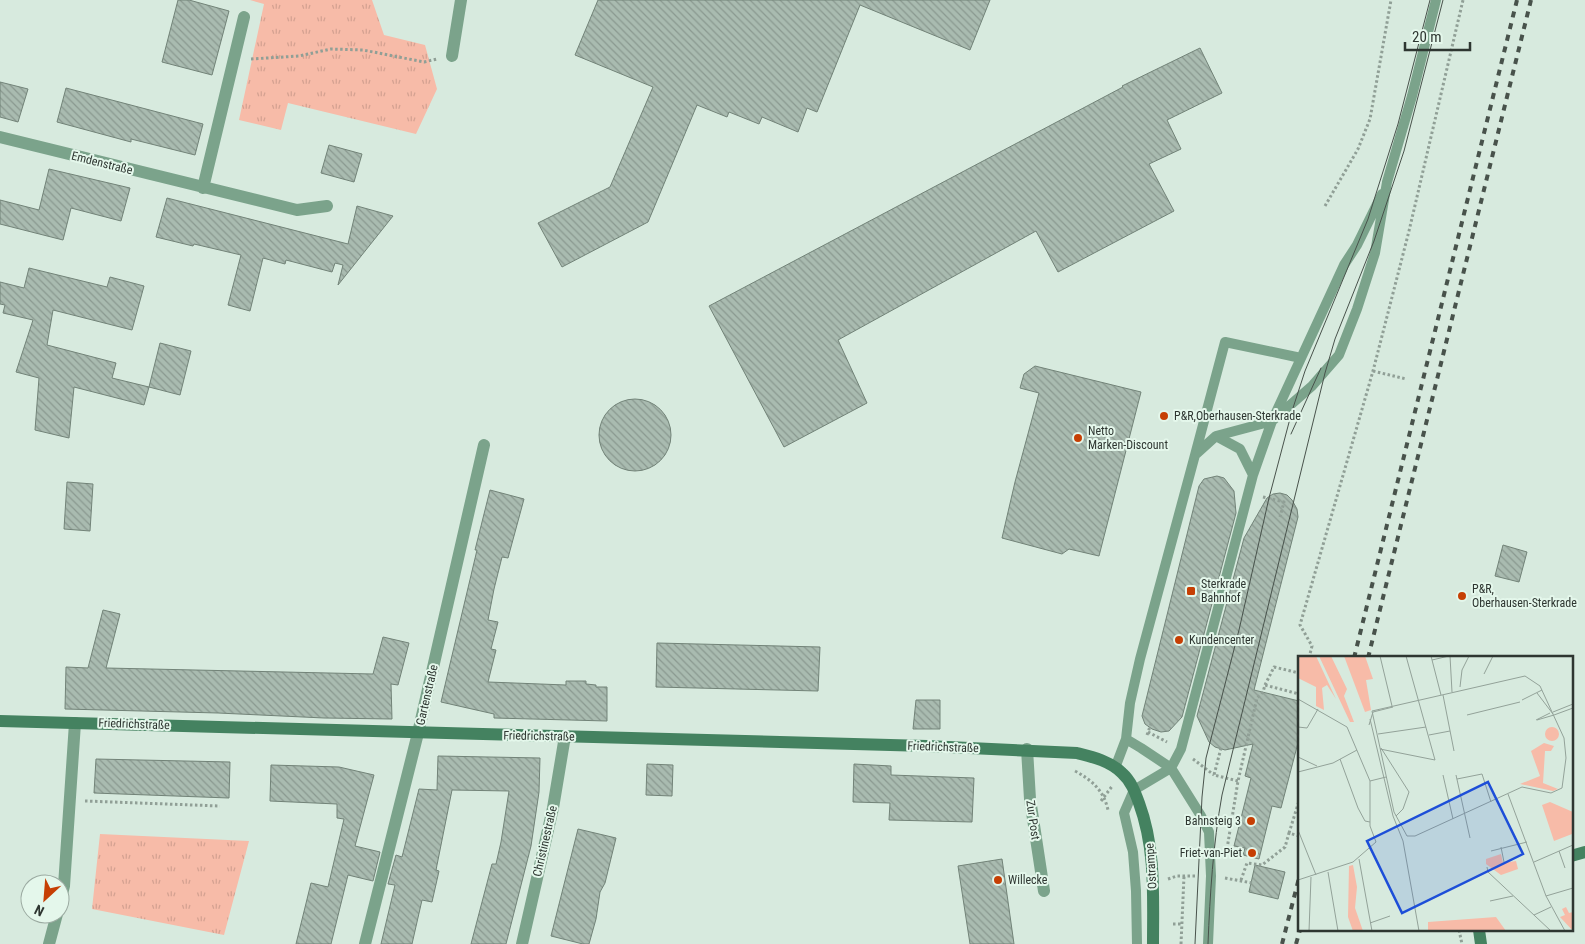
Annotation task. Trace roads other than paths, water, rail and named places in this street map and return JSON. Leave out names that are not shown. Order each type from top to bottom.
[{"type":"main road","name":"Friedrichstraße","points":[[0,721],[1027,749],[1077,753],[1096,758],[1115,768]]},
{"type":"main road","name":"Ostrampe","points":[[1115,768],[1122,773],[1134,790],[1143,813],[1151,846],[1154,884],[1153,944]]},
{"type":"main road","points":[[1572,856],[1585,852]]},
{"type":"street","points":[[452,56],[461,0]]},
{"type":"street","points":[[203,188],[244,17]]},
{"type":"street","name":"Emdenstraße","points":[[0,138],[298,210],[328,206]]},
{"type":"street","name":"Gartenstraße","points":[[365,944],[418,733],[484,445]]},
{"type":"street","points":[[65,874],[75,723]]},
{"type":"street","name":"Christinestraße","points":[[522,944],[553,808],[565,736]]},
{"type":"street","name":"Zur Post","points":[[1027,749],[1030,799],[1044,891]]},
{"type":"street","points":[[49,944],[54,924]]},
{"type":"lane","points":[[1195,455],[1216,436],[1272,421],[1312,386],[1339,355],[1357,309],[1375,253],[1387,182],[1412,96],[1436,0]]},
{"type":"lane","points":[[1137,944],[1133,852],[1124,813],[1134,790],[1171,768],[1181,750],[1248,493],[1272,421],[1344,264],[1357,245],[1387,182]]},
{"type":"lane","points":[[1115,768],[1126,739],[1129,709],[1136,676],[1225,342],[1301,358]]},
{"type":"lane","points":[[1216,436],[1240,449],[1253,475]]},
{"type":"lane","points":[[1126,739],[1171,768],[1209,832],[1211,876],[1208,944]]},
{"type":"tram line","points":[[1195,944],[1202,797],[1206,758],[1239,630],[1269,498],[1292,411],[1305,371],[1368,219],[1398,124],[1430,0]]},
{"type":"tram line","points":[[1208,944],[1212,870],[1222,795],[1325,373],[1335,339],[1374,241],[1404,151],[1443,0]]},
{"type":"tram line","points":[[1291,434],[1321,368]]},
{"type":"railway","points":[[1354,656],[1517,0]]},
{"type":"railway","points":[[1368,656],[1531,0]]},
{"type":"railway","points":[[1282,944],[1298,882]]},
{"type":"railway","points":[[1296,944],[1299,932]]},
{"type":"place","name":"P&R,Oberhausen-Sterkrade","points":[[1164,416]]},
{"type":"place","name":"Netto Marken-Discount","points":[[1078,438]]},
{"type":"place","name":"Sterkrade Bahnhof","points":[[1191,591]]},
{"type":"place","name":"P&R, Oberhausen-Sterkrade","points":[[1462,596]]},
{"type":"place","name":"Kundencenter","points":[[1179,640]]},
{"type":"place","name":"Bahnsteig 3","points":[[1251,821]]},
{"type":"place","name":"Friet-van-Piet","points":[[1252,853]]},
{"type":"place","name":"Willecke","points":[[998,880]]}]
